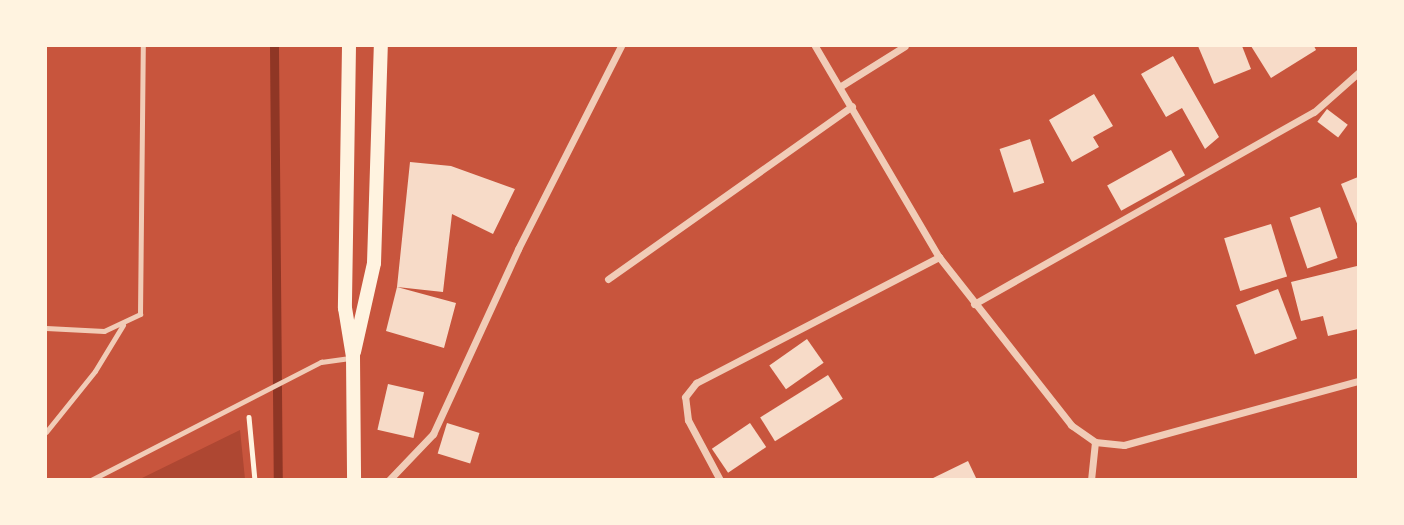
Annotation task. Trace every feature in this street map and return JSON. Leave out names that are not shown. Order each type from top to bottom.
[{"type":"main road","points":[[349,46],[345,308],[353,357],[354,480]]},
{"type":"main road","points":[[353,357],[374,263],[382,46]]},
{"type":"street","points":[[389,480],[433,434],[518,249],[621,46]]},
{"type":"street","points":[[815,46],[841,86],[939,257],[1071,425],[1095,442],[1124,445],[1359,381]]},
{"type":"street","points":[[841,86],[905,46]]},
{"type":"street","points":[[974,304],[1314,112],[1359,73]]},
{"type":"street","points":[[608,279],[852,106]]},
{"type":"street","points":[[720,480],[688,420],[685,397],[696,383],[939,257]]},
{"type":"street","points":[[1091,480],[1095,442]]},
{"type":"lane","points":[[46,328],[104,331],[123,325],[140,314],[142,46]]},
{"type":"lane","points":[[46,432],[95,371],[123,325]]},
{"type":"lane","points":[[91,480],[321,362],[353,357]]},
{"type":"path","points":[[247,399],[255,480]]},
{"type":"shaded area","points":[[240,430],[245,479],[140,479]]},
{"type":"building","points":[[1198,46],[1242,46],[1251,69],[1214,84]]},
{"type":"building","points":[[1251,46],[1314,46],[1316,50],[1271,78]]},
{"type":"building","points":[[1173,56],[1219,137],[1205,149],[1182,108],[1166,117],[1141,74]]},
{"type":"building","points":[[1094,94],[1113,126],[1093,137],[1099,147],[1072,162],[1049,120]]},
{"type":"building","points":[[1327,109],[1348,125],[1338,137],[1317,122]]},
{"type":"building","points":[[1030,139],[1044,183],[1014,193],[1000,149]]},
{"type":"building","points":[[1171,150],[1185,175],[1121,211],[1107,185]]},
{"type":"building","points":[[410,162],[451,166],[515,189],[493,234],[452,214],[443,292],[397,287]]},
{"type":"building","points":[[1358,177],[1358,226],[1341,184]]},
{"type":"building","points":[[1320,207],[1338,258],[1307,268],[1290,217]]},
{"type":"building","points":[[1271,224],[1287,277],[1240,291],[1224,238]]},
{"type":"building","points":[[1357,266],[1358,329],[1328,336],[1323,316],[1301,321],[1291,282]]},
{"type":"building","points":[[397,287],[456,303],[444,348],[386,331]]},
{"type":"building","points":[[1278,289],[1297,338],[1255,355],[1236,305]]},
{"type":"building","points":[[807,339],[824,363],[786,389],[769,365]]},
{"type":"building","points":[[828,375],[843,399],[775,441],[760,417]]},
{"type":"building","points":[[388,384],[424,392],[413,438],[377,430]]},
{"type":"building","points":[[447,423],[480,433],[470,464],[438,454]]},
{"type":"building","points":[[750,423],[766,447],[728,473],[712,449]]},
{"type":"building","points":[[968,461],[977,480],[929,480]]},
{"type":"waterway","points":[[274,46],[278,480]]}]
